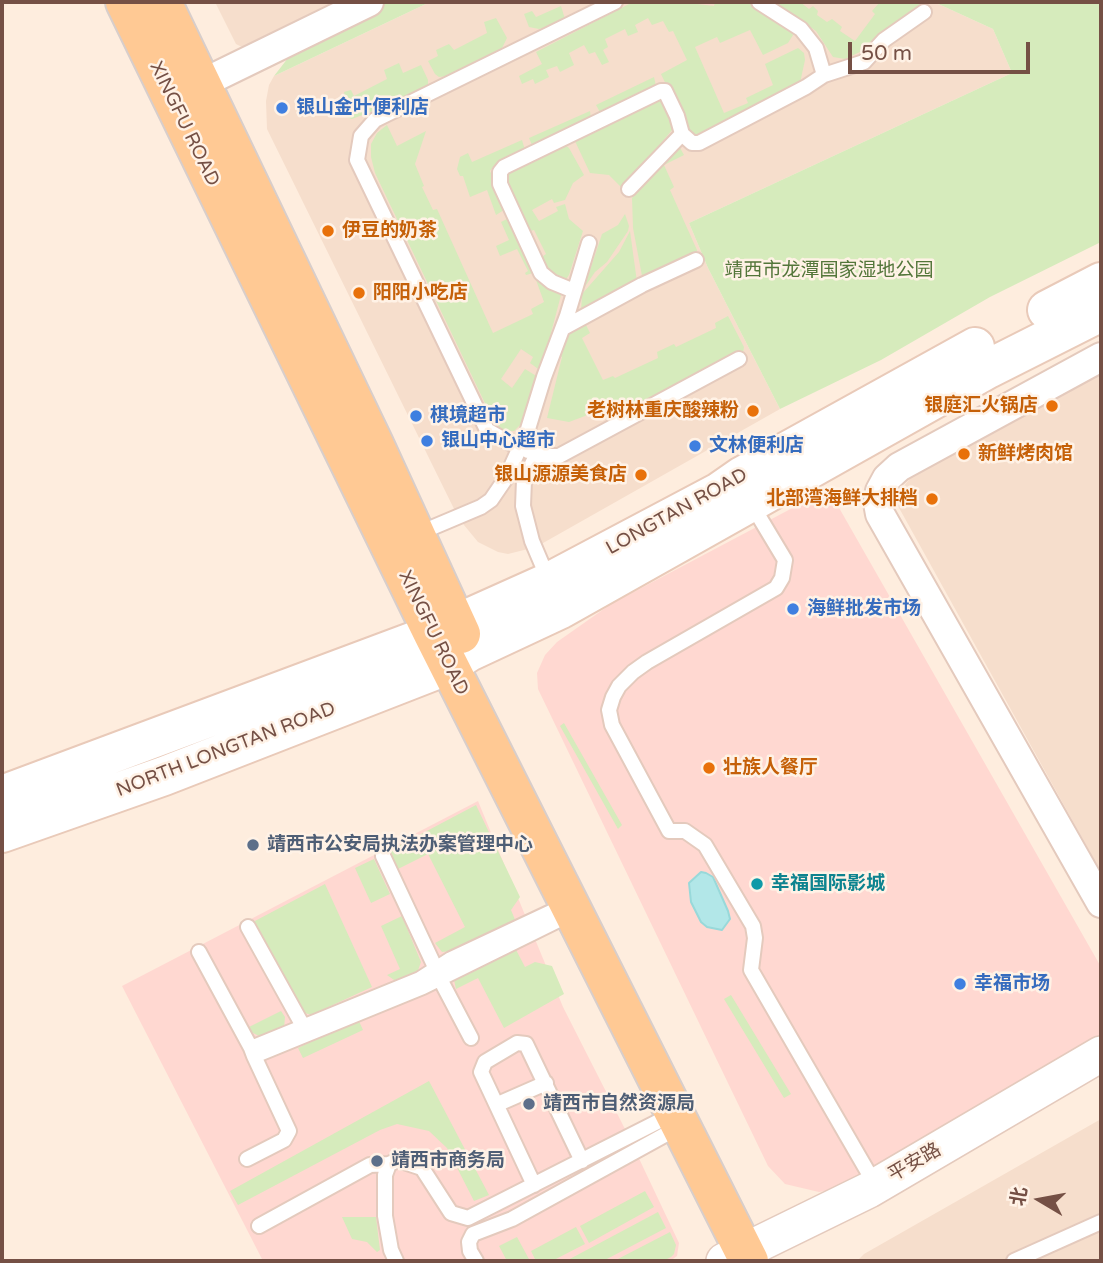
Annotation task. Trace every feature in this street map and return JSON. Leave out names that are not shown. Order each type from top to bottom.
[{"type":"main road","name":"XINGFU ROAD","points":[[125,2],[452,644],[758,1256]]},
{"type":"main road","name":"XINGFU ROAD","points":[[162,2],[416,535],[452,644],[571,908],[678,1120],[758,1256]]},
{"type":"main road","name":"LONGTAN ROAD","points":[[452,644],[549,582],[719,492],[763,464],[980,344],[1101,282]]},
{"type":"main road","name":"LONGTAN ROAD","points":[[452,644],[561,609],[988,369],[1101,312]]},
{"type":"main road","name":"NORTH LONGTAN ROAD","points":[[2,795],[452,644]]},
{"type":"main road","name":"NORTH LONGTAN ROAD","points":[[2,834],[164,776],[452,644]]},
{"type":"street","points":[[201,84],[369,2]]},
{"type":"street","points":[[1101,357],[899,467],[887,478],[880,491],[878,503],[880,514],[1101,903]]},
{"type":"street","name":"平安路","points":[[758,1256],[1101,1054]]},
{"type":"street","name":"平安路","points":[[758,1256],[878,1205],[1101,1081]]},
{"type":"lane","points":[[615,2],[375,120],[361,136],[357,146],[357,160],[487,430],[529,451],[559,456],[739,359]]},
{"type":"lane","points":[[759,2],[801,29],[816,48],[824,75]]},
{"type":"lane","points":[[574,291],[552,282],[541,273],[500,184],[500,172],[504,167],[661,90],[665,91],[677,116],[682,134],[692,144],[699,143],[824,75],[864,62],[884,40],[924,12]]},
{"type":"lane","points":[[629,189],[682,134]]},
{"type":"lane","points":[[549,582],[532,541],[523,506],[529,451],[528,429],[589,243]]},
{"type":"lane","points":[[563,328],[642,285],[696,260]]},
{"type":"lane","points":[[416,535],[466,514],[491,500],[529,451]]},
{"type":"lane","points":[[751,504],[785,560],[782,579],[776,588],[646,662],[619,686],[609,710],[612,725],[669,831],[685,831],[705,845],[753,926],[755,938],[751,970],[876,1186]]},
{"type":"lane","points":[[383,856],[471,1038]]},
{"type":"lane","points":[[253,1052],[438,973],[571,908]]},
{"type":"lane","points":[[248,927],[303,1026]]},
{"type":"lane","points":[[199,952],[253,1052],[289,1131],[284,1140],[247,1159]]},
{"type":"lane","points":[[253,1052],[303,1026],[438,973]]},
{"type":"lane","points":[[534,1185],[481,1072],[485,1062],[517,1043],[526,1044],[582,1161]]},
{"type":"lane","points":[[498,1104],[546,1083]]},
{"type":"lane","points":[[260,1226],[370,1165],[389,1164],[398,1160],[422,1168],[431,1178],[451,1213],[458,1217],[468,1217],[582,1161],[678,1120]]},
{"type":"lane","points":[[476,1261],[470,1251],[469,1242],[473,1234],[512,1219],[678,1120]]},
{"type":"lane","points":[[389,1164],[385,1175],[385,1216],[391,1250],[396,1261]]},
{"type":"lane","points":[[1014,1261],[1101,1222]]},
{"type":"shaded area","points":[[215,2],[341,2],[250,47],[242,47],[236,44]]},
{"type":"shaded area","points":[[430,2],[934,2],[993,29],[1012,73],[689,223],[708,268],[780,409],[536,547],[508,554],[478,542],[459,519],[267,129],[266,101],[274,76]]},
{"type":"shaded area","points":[[1101,369],[1101,872],[898,506],[899,492],[912,476]]},
{"type":"shaded area","points":[[825,493],[834,499],[1101,967],[1101,1037],[832,1190],[819,1192],[785,1184],[768,1166],[538,689],[537,673],[545,655],[557,642],[611,604]]},
{"type":"shaded area","points":[[478,801],[563,1007],[679,1243],[677,1256],[670,1261],[263,1261],[122,986]]},
{"type":"shaded area","points":[[1101,1119],[1101,1261],[857,1261],[864,1254]]},
{"type":"green space","points":[[389,2],[430,2],[274,76],[288,58],[298,51],[356,17]]},
{"type":"green space","points":[[633,2],[680,2],[714,6],[715,2],[748,2],[790,29],[793,35],[788,43],[763,55],[750,30],[720,43],[717,37],[695,47],[724,113],[748,103],[746,98],[773,85],[765,64],[798,48],[804,53],[805,60],[800,83],[696,137],[690,135],[661,74],[687,60],[673,31],[669,32],[663,21],[652,25],[648,18],[635,25],[638,32],[628,36],[625,29],[605,39],[608,47],[603,50],[609,62],[602,65],[595,52],[589,54],[584,45],[569,53],[574,65],[560,72],[557,66],[546,70],[549,77],[535,84],[533,79],[522,84],[519,76],[542,64],[536,52]]},
{"type":"green space","points":[[773,2],[800,2],[809,9],[813,6],[818,11],[817,15],[827,22],[832,19],[842,27],[840,31],[855,41],[875,14],[872,11],[880,2],[924,3],[910,11],[862,51],[845,59],[833,57],[816,31]]},
{"type":"green space","name":"靖西市龙潭国家湿地公园","points":[[934,2],[1101,2],[1101,242],[990,297],[881,360],[780,409],[708,268],[689,223],[1012,73],[993,29]]},
{"type":"green space","points":[[561,6],[565,19],[562,22],[539,29],[529,27],[524,14],[532,11],[536,17]]},
{"type":"green space","points":[[496,18],[507,38],[501,50],[448,76],[439,77],[435,74],[428,61],[438,56],[436,50],[449,44],[454,50],[487,33],[484,22]]},
{"type":"green space","points":[[399,63],[403,73],[421,65],[428,80],[428,88],[352,119],[340,115],[331,105],[345,97],[344,92],[351,90],[354,96],[387,79],[384,70]]},
{"type":"green space","points":[[654,77],[656,86],[601,114],[596,105]]},
{"type":"green space","points":[[660,95],[674,124],[672,130],[623,189],[609,175],[590,173],[574,139]]},
{"type":"green space","points":[[590,111],[591,119],[532,145],[529,138]]},
{"type":"green space","points":[[387,125],[397,146],[426,131],[415,164],[424,186],[422,187],[433,210],[437,209],[493,333],[533,314],[531,309],[544,302],[536,280],[553,287],[561,295],[541,371],[530,363],[533,357],[521,349],[501,379],[512,388],[525,369],[538,377],[523,422],[514,431],[503,431],[493,420],[375,173],[371,144],[377,133]]},
{"type":"green space","points":[[522,140],[525,150],[490,171],[505,204],[504,210],[496,215],[487,190],[470,197],[463,176],[460,176],[457,169],[460,157],[468,153],[472,162]]},
{"type":"green space","points":[[564,144],[584,175],[573,183],[565,200],[554,203],[552,199],[532,210],[539,221],[558,211],[556,207],[565,204],[569,219],[583,231],[569,275],[564,282],[551,277],[539,259],[546,254],[534,230],[526,232],[504,174]]},
{"type":"green space","points":[[679,146],[684,155],[664,165],[674,187],[670,190],[697,254],[644,279],[633,228],[632,198]]},
{"type":"green space","points":[[625,214],[628,231],[607,262],[595,272],[584,288],[602,234],[618,225]]},
{"type":"green space","points":[[509,218],[533,273],[526,275],[528,271],[517,249],[500,256],[496,246],[509,240],[501,222]]},
{"type":"green space","points":[[630,231],[637,282],[581,312],[582,294],[619,252]]},
{"type":"green space","points":[[728,316],[744,347],[743,353],[614,420],[602,405],[569,422],[547,418],[562,357],[558,354],[572,330],[584,321],[590,333],[582,338],[603,380],[613,376],[615,378],[658,358],[657,352],[674,344],[676,347],[716,328],[715,323]]},
{"type":"green space","points":[[564,723],[622,825],[618,829],[560,726]]},
{"type":"green space","points":[[476,805],[520,897],[511,910],[516,922],[451,951],[442,952],[435,943],[465,927],[428,854],[398,869],[389,851]]},
{"type":"green space","points":[[374,859],[390,894],[371,903],[355,868]]},
{"type":"green space","points":[[325,884],[372,987],[311,1015],[294,1002],[253,922]]},
{"type":"green space","points":[[402,916],[421,962],[416,976],[397,982],[387,975],[400,969],[381,926]]},
{"type":"green space","points":[[514,946],[525,967],[535,962],[552,966],[564,994],[504,1028],[478,978],[456,989],[454,980],[456,976]]},
{"type":"green space","points":[[731,995],[791,1094],[784,1098],[724,999]]},
{"type":"green space","points":[[281,1011],[285,1017],[284,1029],[261,1037],[245,1029]]},
{"type":"green space","points":[[358,1019],[363,1030],[303,1058],[298,1048]]},
{"type":"green space","points":[[429,1081],[489,1195],[474,1201],[447,1148],[429,1131],[397,1124],[380,1130],[238,1205],[230,1191]]},
{"type":"green space","points":[[645,1191],[654,1207],[589,1243],[580,1226]]},
{"type":"green space","points":[[658,1212],[666,1228],[603,1261],[566,1261]]},
{"type":"green space","points":[[342,1217],[376,1217],[380,1250],[377,1252],[367,1242],[352,1239]]},
{"type":"green space","points":[[576,1227],[585,1244],[552,1261],[536,1261],[531,1251]]},
{"type":"green space","points":[[670,1232],[676,1245],[671,1257],[663,1261],[614,1261]]},
{"type":"green space","points":[[517,1237],[530,1261],[507,1261],[499,1246]]},
{"type":"water","points":[[701,872],[713,877],[728,911],[730,919],[722,930],[707,927],[701,922],[691,902],[689,883]]},
{"type":"place","name":"银山金叶便利店","points":[[282,108]]},
{"type":"place","name":"伊豆的奶茶","points":[[328,231]]},
{"type":"place","name":"阳阳小吃店","points":[[359,293]]},
{"type":"place","name":"银庭汇火锅店","points":[[1052,406]]},
{"type":"place","name":"老树林重庆酸辣粉","points":[[753,411]]},
{"type":"place","name":"棋境超市","points":[[416,416]]},
{"type":"place","name":"银山中心超市","points":[[427,441]]},
{"type":"place","name":"文林便利店","points":[[695,446]]},
{"type":"place","name":"新鲜烤肉馆","points":[[964,454]]},
{"type":"place","name":"银山源源美食店","points":[[641,475]]},
{"type":"place","name":"北部湾海鲜大排档","points":[[932,499]]},
{"type":"place","name":"海鲜批发市场","points":[[793,609]]},
{"type":"place","name":"壮族人餐厅","points":[[709,768]]},
{"type":"place","name":"靖西市公安局执法办案管理中心","points":[[253,845]]},
{"type":"place","name":"幸福国际影城","points":[[757,884]]},
{"type":"place","name":"幸福市场","points":[[960,984]]},
{"type":"place","name":"靖西市自然资源局","points":[[529,1104]]},
{"type":"place","name":"靖西市商务局","points":[[377,1161]]}]
